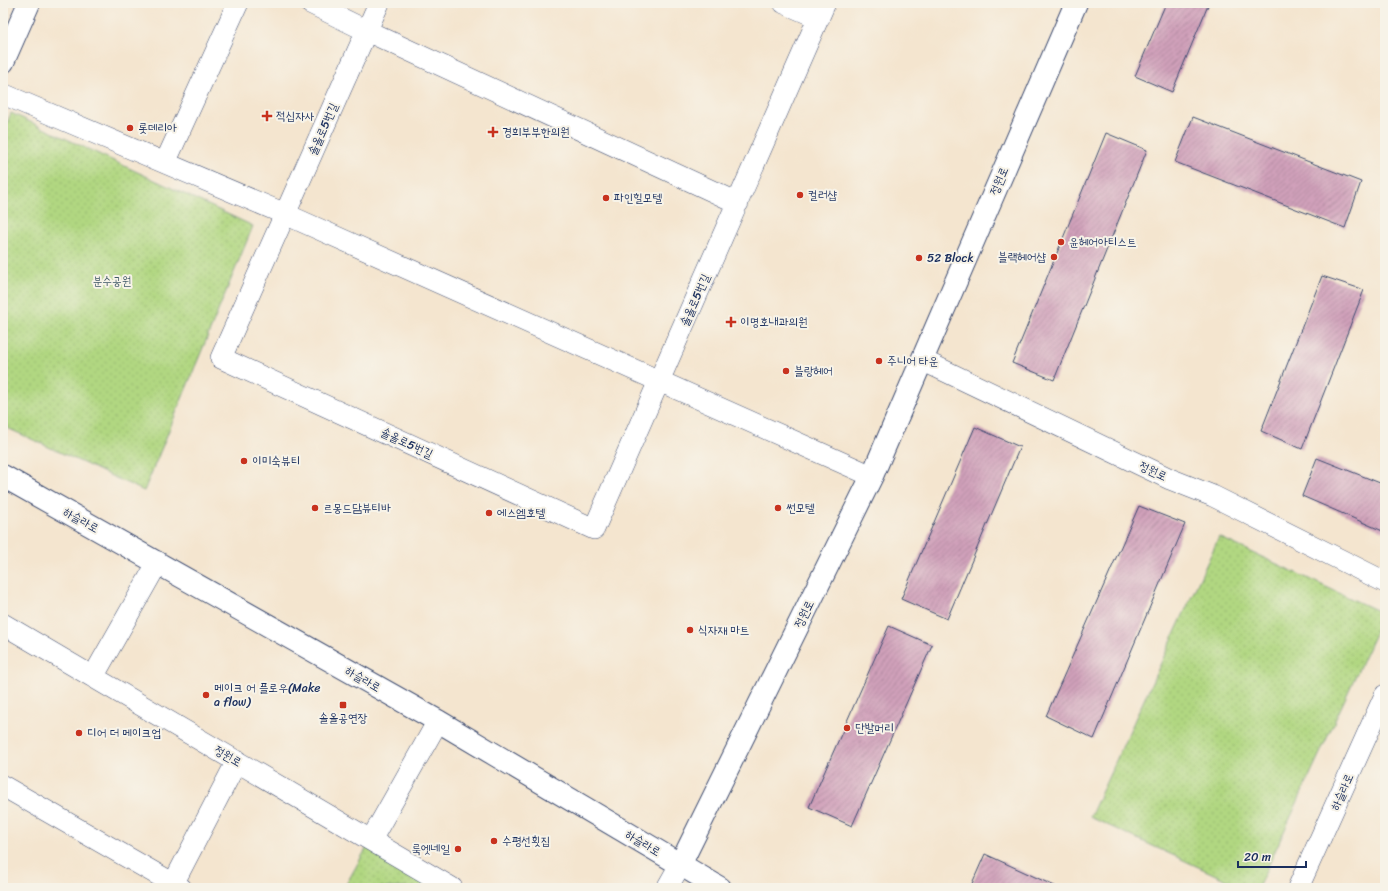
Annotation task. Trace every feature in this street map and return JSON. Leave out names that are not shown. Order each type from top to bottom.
[{"type":"street","points":[[3,62],[29,3]]},
{"type":"street","points":[[166,163],[238,3]]},
{"type":"street","points":[[310,3],[367,31],[738,203]]},
{"type":"street","name":"솔올로5번길","points":[[379,3],[221,358],[594,529],[822,10],[784,3]]},
{"type":"street","name":"정원로","points":[[680,865],[872,476],[1076,3]]},
{"type":"street","points":[[3,94],[285,214],[872,476]]},
{"type":"street","name":"정원로","points":[[922,360],[1170,479],[1213,496],[1385,582]]},
{"type":"street","name":"하슬라로","points":[[3,476],[438,721],[720,888]]},
{"type":"street","points":[[93,677],[158,562]]},
{"type":"street","name":"정원로","points":[[3,624],[452,888]]},
{"type":"street","name":"하슬라로","points":[[1298,888],[1385,695]]},
{"type":"street","points":[[371,840],[438,721]]},
{"type":"street","points":[[3,786],[175,887],[237,761]]},
{"type":"street","points":[[667,888],[680,865]]},
{"type":"green space","name":"분수공원","points":[[11,113],[253,226],[144,491],[3,426],[3,132]]},
{"type":"green space","points":[[1219,537],[1384,614],[1258,888],[1244,888],[1090,817]]},
{"type":"green space","points":[[371,840],[452,888],[344,888]]},
{"type":"building","points":[[1166,3],[1209,3],[1172,92],[1135,76]]},
{"type":"building","points":[[1193,117],[1361,182],[1345,228],[1175,162]]},
{"type":"building","points":[[1106,133],[1147,150],[1054,380],[1012,363]]},
{"type":"building","points":[[1322,276],[1364,290],[1302,449],[1261,431]]},
{"type":"building","points":[[975,427],[1020,447],[947,619],[901,599]]},
{"type":"building","points":[[1317,458],[1385,485],[1385,532],[1302,496]]},
{"type":"building","points":[[1139,506],[1185,524],[1094,739],[1046,716]]},
{"type":"building","points":[[889,626],[932,645],[852,826],[809,807]]},
{"type":"building","points":[[985,854],[1059,888],[970,888]]},
{"type":"place","name":"적십자사","points":[[267,116]]},
{"type":"place","name":"롯데리아","points":[[130,128]]},
{"type":"place","name":"경희부부한의원","points":[[493,132]]},
{"type":"place","name":"컬러샵","points":[[800,195]]},
{"type":"place","name":"파인힐모텔","points":[[606,198]]},
{"type":"place","name":"윤헤어아티스트","points":[[1061,242]]},
{"type":"place","name":"블랙헤어샵","points":[[1054,257]]},
{"type":"place","name":"52 Block","points":[[919,258]]},
{"type":"place","name":"이명호내과의원","points":[[731,322]]},
{"type":"place","name":"주니어 타운","points":[[879,361]]},
{"type":"place","name":"블랑헤어","points":[[786,371]]},
{"type":"place","name":"이미숙뷰티","points":[[244,461]]},
{"type":"place","name":"르몽드담뷰티바","points":[[315,508]]},
{"type":"place","name":"썬모텔","points":[[778,508]]},
{"type":"place","name":"에스엠호텔","points":[[489,513]]},
{"type":"place","name":"식자재 마트","points":[[690,630]]},
{"type":"place","name":"메이크 어 플로우(Make a flow)","points":[[206,695]]},
{"type":"place","name":"솔올공연장","points":[[343,705]]},
{"type":"place","name":"단발머리","points":[[847,728]]},
{"type":"place","name":"디어 더 메이크업","points":[[79,733]]},
{"type":"place","name":"수평선횟집","points":[[494,841]]},
{"type":"place","name":"룩엣네일","points":[[458,849]]}]
